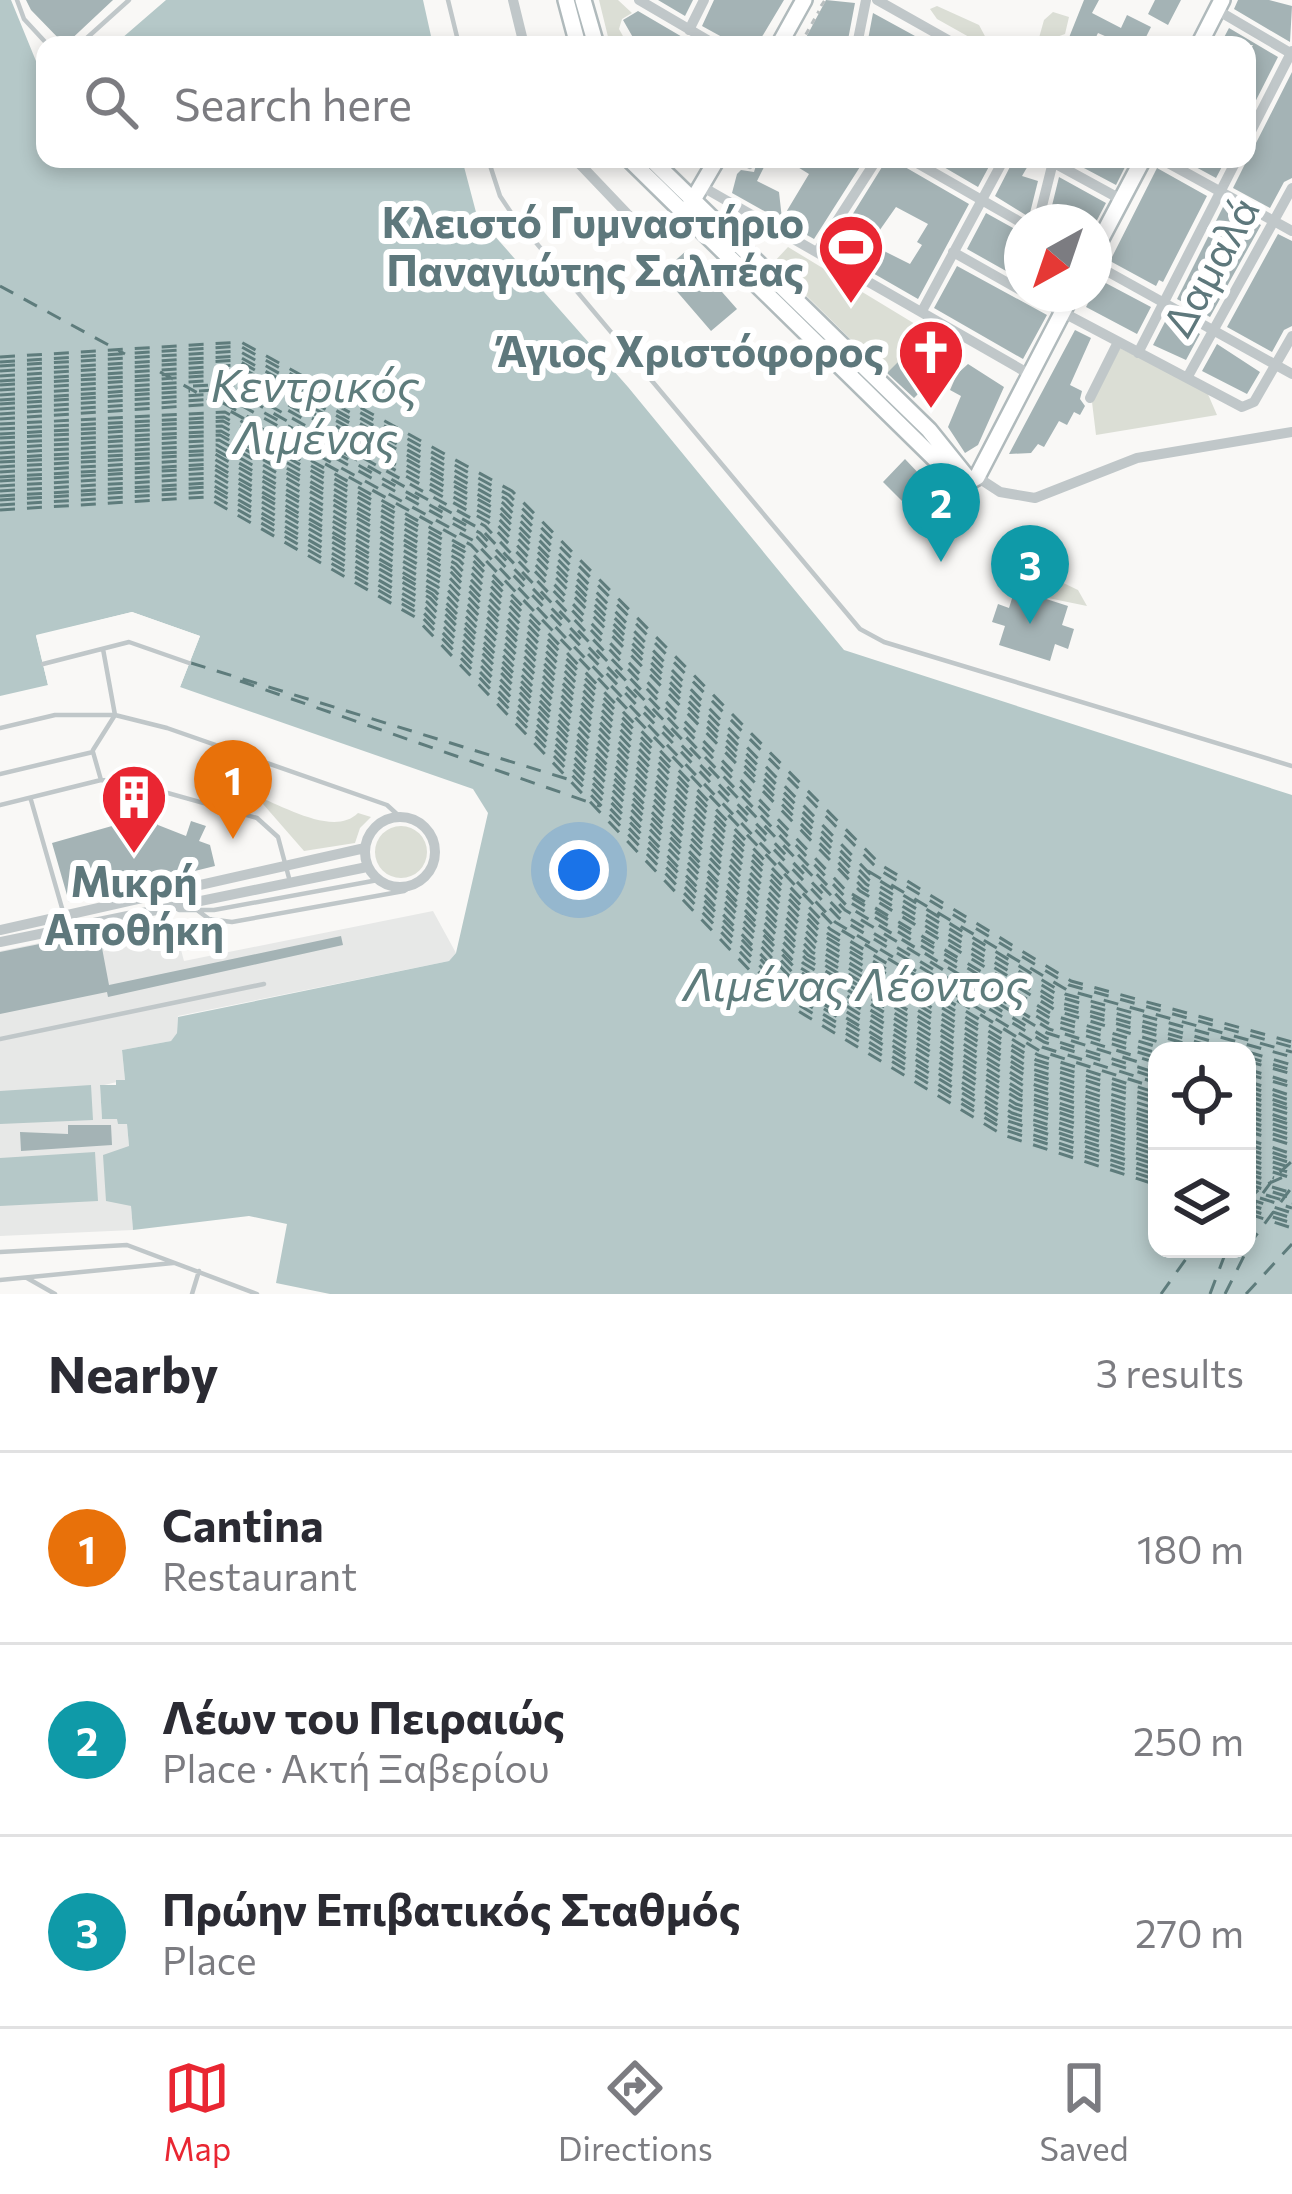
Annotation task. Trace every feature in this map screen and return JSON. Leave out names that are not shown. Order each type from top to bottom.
[{"type":"main road","points":[[566,0],[576,36]]},
{"type":"main road","points":[[584,0],[594,36]]},
{"type":"main road","points":[[1204,36],[1219,5]]},
{"type":"main road","points":[[789,36],[818,9]]},
{"type":"main road","points":[[643,168],[693,200]]},
{"type":"main road","points":[[660,168],[953,475],[974,479],[1062,313]]},
{"type":"main road","points":[[693,200],[712,168]]},
{"type":"main road","points":[[1112,219],[1138,168]]},
{"type":"street","points":[[513,0],[522,36]]},
{"type":"street","points":[[639,0],[700,36]]},
{"type":"street","points":[[689,30],[704,0]]},
{"type":"street","points":[[858,36],[866,0]]},
{"type":"street","points":[[877,0],[937,36]]},
{"type":"street","points":[[1219,5],[1292,53],[1256,122]]},
{"type":"street","points":[[584,168],[635,222]]},
{"type":"street","points":[[817,252],[871,168]]},
{"type":"street","points":[[926,168],[1004,213]]},
{"type":"street","points":[[922,311],[999,168]]},
{"type":"street","points":[[1042,204],[1049,168]]},
{"type":"street","points":[[1063,168],[1122,200]]},
{"type":"street","points":[[1178,168],[1292,231]]},
{"type":"street","points":[[1138,353],[1232,168]]},
{"type":"street","name":"Δαμαλά","points":[[1187,378],[1292,188]]},
{"type":"street","points":[[693,200],[817,252],[1031,374]]},
{"type":"street","points":[[953,252],[1004,280]]},
{"type":"street","points":[[1112,274],[1292,374]]},
{"type":"street","points":[[1062,313],[1242,407],[1254,402],[1292,336]]},
{"type":"street","points":[[1090,398],[1118,342]]},
{"type":"street","points":[[974,479],[1006,494],[1035,499],[1137,458],[1292,432]]},
{"type":"street","points":[[399,816],[420,822],[433,838],[434,862],[421,880],[397,887],[378,880],[367,867],[365,848],[377,824],[399,816]]},
{"type":"street","points":[[0,930],[365,848]]},
{"type":"street","points":[[0,941],[367,867]]},
{"type":"lane","points":[[16,0],[40,36]]},
{"type":"lane","points":[[89,36],[129,0]]},
{"type":"lane","points":[[448,0],[457,36]]},
{"type":"lane","points":[[491,168],[512,214],[860,629],[897,646],[1292,766]]},
{"type":"lane","points":[[43,664],[129,642],[189,663]]},
{"type":"lane","points":[[0,774],[93,752],[115,715],[103,649]]},
{"type":"lane","points":[[0,728],[55,715],[115,715],[254,757],[387,805],[399,816]]},
{"type":"lane","points":[[93,752],[101,780]]},
{"type":"lane","points":[[0,805],[101,780],[125,781],[257,818],[278,837],[289,880]]},
{"type":"lane","points":[[31,797],[64,916]]},
{"type":"lane","points":[[155,908],[197,910],[378,880]]},
{"type":"lane","points":[[197,910],[218,921],[247,921],[404,891],[421,880]]},
{"type":"lane","points":[[0,1039],[264,984]]},
{"type":"lane","points":[[0,1252],[127,1245],[257,1294]]},
{"type":"lane","points":[[0,1280],[176,1263]]},
{"type":"lane","points":[[192,1294],[199,1271]]},
{"type":"lane","points":[[27,1278],[55,1294]]},
{"type":"path","points":[[818,9],[825,0]]},
{"type":"shaded area","points":[[599,0],[618,0],[632,13],[622,19],[623,36],[608,36]]},
{"type":"shaded area","points":[[937,6],[979,25],[985,36],[967,36],[937,19],[930,9]]},
{"type":"shaded area","points":[[1053,12],[1069,17],[1065,34],[1040,36],[1044,20]]},
{"type":"shaded area","name":"Κλειστό Γυμναστήριο Παναγιώτης Σαλπέας","points":[[788,247],[920,327],[900,362],[886,374],[773,263]]},
{"type":"shaded area","points":[[1120,348],[1207,392],[1217,415],[1096,435],[1092,402]]},
{"type":"shaded area","points":[[1055,579],[1078,590],[1087,606],[1048,598]]},
{"type":"shaded area","points":[[256,796],[323,821],[348,820],[358,813],[371,817],[360,828],[355,843],[304,851]]},
{"type":"shaded area","points":[[401,826],[419,834],[427,852],[419,870],[401,878],[383,870],[375,852],[383,834]]},
{"type":"shaded area","points":[[433,911],[456,953],[449,961],[178,1016],[177,1033],[171,1041],[122,1050],[125,1080],[100,1086],[102,1119],[127,1124],[129,1146],[120,1201],[131,1206],[133,1230],[0,1236],[0,951],[99,931],[104,951],[177,935],[184,961]]},
{"type":"water","points":[[0,0],[11,0],[36,61],[36,168],[464,168],[477,216],[628,387],[844,650],[1292,795],[1292,1294],[330,1294],[276,1283],[287,1224],[249,1216],[133,1230],[131,1206],[106,1201],[103,1155],[129,1146],[127,1124],[102,1119],[100,1085],[125,1080],[122,1050],[171,1041],[178,1017],[449,961],[456,953],[488,813],[473,789],[180,687],[200,636],[132,612],[36,636],[48,685],[0,696]]},
{"type":"water","points":[[166,0],[423,0],[431,36],[124,36]]},
{"type":"water","points":[[91,1085],[93,1120],[0,1124],[0,1091]]},
{"type":"water","points":[[95,1152],[98,1201],[0,1206],[0,1158]]},
{"type":"pier","points":[[132,612],[200,636],[180,687],[174,687],[192,640],[132,618],[43,640],[54,685],[48,685],[36,635]]},
{"type":"building","points":[[26,0],[113,0],[75,36],[56,36]]},
{"type":"building","points":[[658,0],[693,0],[685,16]]},
{"type":"building","points":[[714,0],[784,0],[762,36],[720,36],[702,26]]},
{"type":"building","points":[[826,0],[855,3],[849,36],[807,36]]},
{"type":"building","points":[[1084,0],[1099,0],[1092,13],[1121,28],[1127,15],[1151,27],[1146,36],[1070,36]]},
{"type":"building","points":[[1155,0],[1181,0],[1168,25],[1148,14]]},
{"type":"building","points":[[1238,0],[1292,6],[1290,42],[1234,9]]},
{"type":"building","points":[[638,11],[681,36],[632,36],[623,20]]},
{"type":"building","points":[[873,13],[915,36],[869,36]]},
{"type":"building","points":[[1256,44],[1278,57],[1256,100]]},
{"type":"building","points":[[1292,72],[1292,178],[1284,182],[1270,208],[1233,188],[1243,168],[1256,168],[1256,143]]},
{"type":"building","points":[[764,168],[757,181],[779,192],[782,219],[809,174],[799,168],[859,168],[814,239],[732,193],[741,170]]},
{"type":"building","points":[[881,168],[907,168],[969,204],[918,299],[831,249]],"holes":[[[896,207],[928,224],[917,242],[922,245],[910,264],[870,244]]]},
{"type":"building","points":[[945,168],[988,168],[978,187]]},
{"type":"building","points":[[1009,168],[1027,168],[1022,176],[1038,181],[1032,204],[1008,204],[995,196]]},
{"type":"building","points":[[1084,168],[1124,168],[1116,185]]},
{"type":"building","points":[[1157,168],[1207,196],[1163,282],[1159,280],[1156,286],[1112,262]]},
{"type":"building","points":[[1198,168],[1221,168],[1216,178]]},
{"type":"building","points":[[1059,177],[1106,203],[1105,204],[1052,204]]},
{"type":"building","points":[[1224,205],[1261,225],[1210,317],[1177,299]]},
{"type":"building","points":[[986,213],[1004,223],[1004,270],[967,249]]},
{"type":"building","points":[[1278,234],[1292,241],[1292,326],[1284,330],[1272,352],[1227,327]]},
{"type":"building","points":[[686,251],[737,309],[711,331],[661,273]]},
{"type":"building","points":[[957,266],[1004,292],[1004,312],[1047,315],[1023,359],[934,308]]},
{"type":"building","points":[[1112,286],[1151,307],[1137,334],[1095,312],[1112,312]]},
{"type":"building","points":[[1168,316],[1200,334],[1186,360],[1153,345]]},
{"type":"building","points":[[1075,330],[1091,338],[1070,385],[1082,391],[1085,406],[1080,415],[1074,412],[1067,425],[1059,421],[1044,447],[1038,444],[1031,453],[1009,454]]},
{"type":"building","points":[[1217,344],[1260,372],[1247,394],[1202,371]]},
{"type":"building","points":[[899,361],[920,392],[914,398],[887,373]]},
{"type":"building","points":[[968,364],[1004,387],[978,445],[965,453],[948,427],[961,396],[950,390]]},
{"type":"building","points":[[905,459],[924,479],[902,501],[883,482]]},
{"type":"building","points":[[1015,589],[1068,606],[1062,625],[1074,629],[1068,649],[1055,644],[1050,661],[999,645],[1005,626],[992,622],[998,604],[1009,608]]},
{"type":"building","name":"Μικρή Αποθήκη","points":[[152,806],[158,825],[186,836],[191,821],[206,826],[199,841],[210,845],[215,866],[69,902],[52,843],[126,822],[125,814]]},
{"type":"building","points":[[99,932],[109,985],[341,936],[343,945],[108,997],[107,992],[0,1014],[0,952]]},
{"type":"building","points":[[68,1125],[111,1125],[112,1145],[21,1151],[20,1132],[68,1134]]},
{"type":"ferry route","points":[[0,286],[125,354]]},
{"type":"ferry route","points":[[0,357],[241,342],[512,491],[881,865],[1071,981],[1292,1042]]},
{"type":"ferry route","points":[[0,362],[240,346],[509,495],[878,869],[1069,985],[1292,1047]]},
{"type":"ferry route","points":[[0,366],[239,351],[506,499],[872,876],[1065,994],[1292,1057]]},
{"type":"ferry route","points":[[0,371],[238,356],[503,503],[869,880],[1063,998],[1214,1042]]},
{"type":"ferry route","points":[[0,376],[237,360],[500,507],[866,884],[1061,1003],[1197,1042]]},
{"type":"ferry route","points":[[0,381],[236,365],[497,510],[863,888],[1059,1007],[1180,1042]]},
{"type":"ferry route","points":[[0,385],[235,370],[494,514],[860,891],[1057,1011],[1159,1042]]},
{"type":"ferry route","points":[[160,372],[471,545],[833,925],[1040,1051],[1148,1085]]},
{"type":"ferry route","points":[[0,390],[233,374],[491,518],[854,899],[1053,1020],[1148,1050]]},
{"type":"ferry route","points":[[0,395],[232,379],[488,522],[851,903],[1051,1025],[1148,1055]]},
{"type":"ferry route","points":[[193,386],[231,384],[485,526],[847,906],[1049,1029],[1148,1060]]},
{"type":"ferry route","points":[[0,400],[184,387]]},
{"type":"ferry route","points":[[199,391],[230,389],[482,530],[845,910],[1047,1033],[1148,1065]]},
{"type":"ferry route","points":[[0,404],[190,391]]},
{"type":"ferry route","points":[[0,409],[229,393],[480,533],[842,914],[1046,1038],[1148,1070]]},
{"type":"ferry route","points":[[0,414],[228,398],[477,537],[839,918],[1044,1042],[1148,1075]]},
{"type":"ferry route","points":[[223,403],[474,541],[835,922],[1042,1047],[1148,1080]]},
{"type":"ferry route","points":[[0,419],[214,404]]},
{"type":"ferry route","points":[[0,424],[225,412],[468,549],[830,929],[1038,1055],[1148,1090]]},
{"type":"ferry route","points":[[0,429],[224,417],[465,552],[827,933],[1036,1060],[1148,1095]]},
{"type":"ferry route","points":[[0,434],[223,421],[462,556],[824,936],[1034,1064],[1148,1100]]},
{"type":"ferry route","points":[[0,438],[222,426],[459,560],[821,940],[1032,1069],[1148,1106]]},
{"type":"ferry route","points":[[0,443],[221,431],[456,564],[818,944],[1030,1073],[1148,1112]]},
{"type":"ferry route","points":[[0,448],[220,435],[453,568],[815,948],[1028,1077],[1148,1117]]},
{"type":"ferry route","points":[[0,453],[219,440],[450,571],[812,952],[1026,1082],[1148,1122]]},
{"type":"ferry route","points":[[0,458],[217,445],[447,575],[808,955],[1024,1086],[1148,1127]]},
{"type":"ferry route","points":[[0,462],[216,450],[444,579],[806,959],[1022,1091],[1148,1132]]},
{"type":"ferry route","points":[[0,467],[215,454],[441,583],[803,963],[1020,1095],[1148,1137]]},
{"type":"ferry route","points":[[0,472],[214,459],[438,587],[799,967],[1018,1099],[1148,1142]]},
{"type":"ferry route","points":[[0,477],[213,464],[435,591],[797,970],[1016,1104],[1148,1147]]},
{"type":"ferry route","points":[[0,481],[212,468],[432,594],[794,974],[1014,1108],[1148,1152]]},
{"type":"ferry route","points":[[0,486],[211,473],[430,598],[791,978],[1012,1113],[1148,1157]]},
{"type":"ferry route","points":[[0,491],[210,478],[427,602],[787,982],[1010,1117],[1148,1162]]},
{"type":"ferry route","points":[[0,496],[209,483],[424,606],[785,985],[1008,1121],[1148,1167]]},
{"type":"ferry route","points":[[0,500],[208,487],[421,610],[782,989],[1006,1126],[1148,1172]]},
{"type":"ferry route","points":[[0,505],[207,492],[418,613],[779,993],[1005,1130],[1148,1177]]},
{"type":"ferry route","points":[[0,510],[206,497],[415,617],[775,997],[1003,1135],[1148,1182]]},
{"type":"ferry route","points":[[191,663],[577,782]]},
{"type":"ferry route","points":[[240,681],[600,806]]},
{"type":"ferry route","points":[[868,871],[1067,990],[1292,1052]]},
{"type":"ferry route","points":[[852,894],[1055,1016],[1148,1044]]},
{"type":"ferry route","points":[[1256,1054],[1292,1065]]},
{"type":"ferry route","points":[[1256,1060],[1292,1070]]},
{"type":"ferry route","points":[[1256,1064],[1292,1074]]},
{"type":"ferry route","points":[[1256,1072],[1292,1083]]},
{"type":"ferry route","points":[[1256,1077],[1292,1087]]},
{"type":"ferry route","points":[[1256,1084],[1292,1096]]},
{"type":"ferry route","points":[[1256,1089],[1292,1101]]},
{"type":"ferry route","points":[[1256,1094],[1292,1106]]},
{"type":"ferry route","points":[[1256,1099],[1292,1110]]},
{"type":"ferry route","points":[[1256,1104],[1292,1115]]},
{"type":"ferry route","points":[[1256,1109],[1292,1121]]},
{"type":"ferry route","points":[[1256,1114],[1292,1125]]},
{"type":"ferry route","points":[[1256,1119],[1292,1130]]},
{"type":"ferry route","points":[[1256,1124],[1292,1135]]},
{"type":"ferry route","points":[[1256,1129],[1292,1140]]},
{"type":"ferry route","points":[[1256,1134],[1292,1145]]},
{"type":"ferry route","points":[[1256,1142],[1292,1154]]},
{"type":"ferry route","points":[[1256,1147],[1292,1159]]},
{"type":"ferry route","points":[[1250,1150],[1291,1163]]},
{"type":"ferry route","points":[[1256,1157],[1292,1168]]},
{"type":"ferry route","points":[[1256,1203],[1292,1161]]},
{"type":"ferry route","points":[[1256,1162],[1291,1173]]},
{"type":"ferry route","points":[[1256,1167],[1292,1178]]},
{"type":"ferry route","points":[[1256,1172],[1274,1178]]},
{"type":"ferry route","points":[[1256,1192],[1292,1173]]},
{"type":"ferry route","points":[[1256,1177],[1267,1180]]},
{"type":"ferry route","points":[[1256,1182],[1262,1184]]},
{"type":"ferry route","points":[[1256,1187],[1292,1198]]},
{"type":"ferry route","points":[[1272,1187],[1292,1193]]},
{"type":"ferry route","points":[[1225,1294],[1251,1242],[1292,1187]]},
{"type":"ferry route","points":[[1266,1195],[1292,1203]]},
{"type":"ferry route","points":[[1260,1198],[1292,1208]]},
{"type":"ferry route","points":[[1256,1201],[1292,1213]]},
{"type":"ferry route","points":[[1256,1207],[1292,1218]]},
{"type":"ferry route","points":[[1256,1212],[1292,1223]]},
{"type":"ferry route","points":[[1256,1216],[1292,1228]]},
{"type":"ferry route","points":[[1246,1294],[1292,1244]]},
{"type":"ferry route","points":[[1161,1294],[1187,1258]]},
{"type":"ferry route","points":[[1210,1294],[1224,1258]]},
{"type":"place","name":"Κλειστό Γυμναστήριο Παναγιώτης Σαλπέας","points":[[851,306]]},
{"type":"place","name":"Άγιος Χριστόφορος","points":[[931,411]]},
{"type":"place","name":"Λέων του Πειραιώς","points":[[941,562]]},
{"type":"place","name":"Πρώην Επιβατικός Σταθμός","points":[[1030,624]]},
{"type":"place","name":"Cantina","points":[[233,839]]},
{"type":"place","name":"Μικρή Αποθήκη","points":[[134,856]]},
{"type":"water label","name":"Κεντρικός Λιμένας","points":[[315,412]]},
{"type":"water label","name":"Λιμένας Λέοντος","points":[[855,985]]}]
